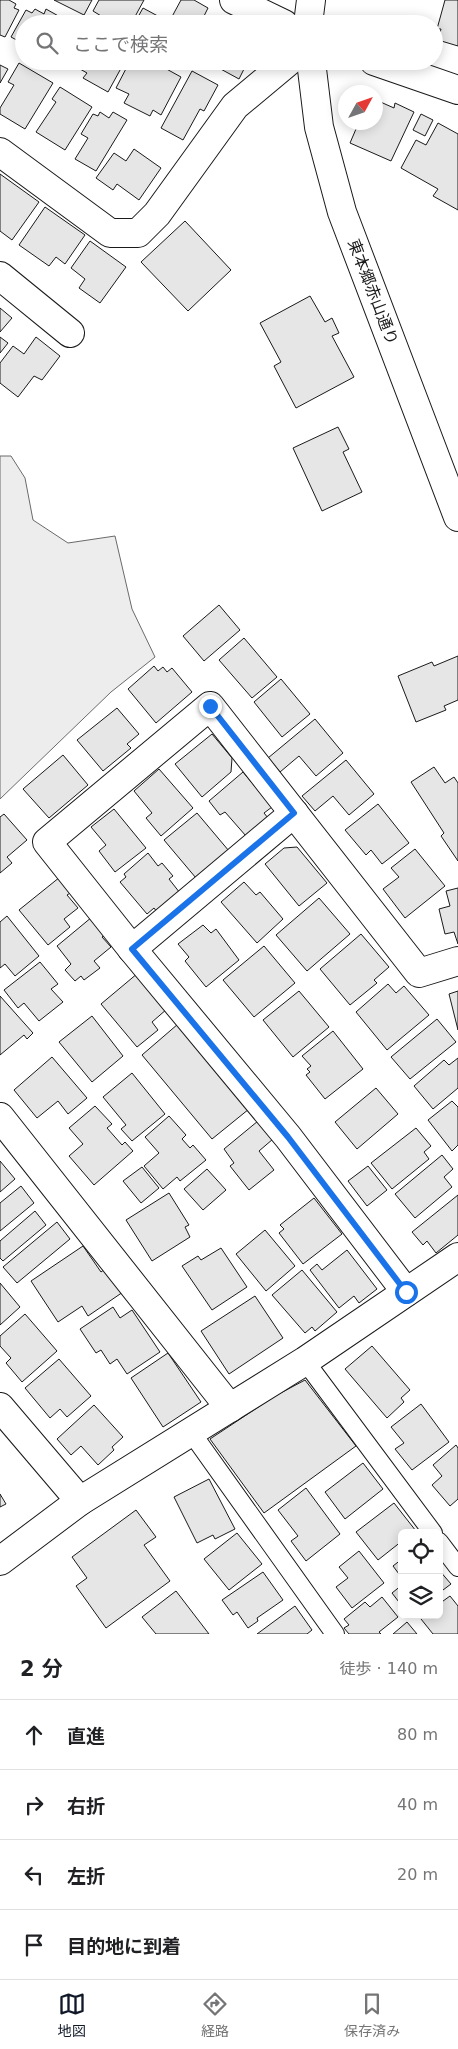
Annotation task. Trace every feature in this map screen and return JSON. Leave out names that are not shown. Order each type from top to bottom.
[{"type":"street","points":[[234,0],[265,15]]},
{"type":"street","points":[[309,15],[311,0]]},
{"type":"street","points":[[0,152],[110,232],[138,233],[156,214],[235,106],[278,70]]},
{"type":"street","name":"東本郷赤山通り","points":[[312,70],[319,127],[342,212],[458,517]]},
{"type":"street","points":[[400,70],[458,90]]},
{"type":"street","points":[[0,276],[70,333]]},
{"type":"street","points":[[406,1292],[288,1137],[46,842],[210,706],[420,972],[458,961]]},
{"type":"street","points":[[132,949],[294,813]]},
{"type":"street","points":[[0,1118],[230,1408]]},
{"type":"street","points":[[0,1561],[80,1501],[305,1361],[458,1257]]},
{"type":"street","points":[[0,1407],[80,1501]]},
{"type":"lane","points":[[305,1361],[429,1529]]},
{"type":"lane","points":[[191,1432],[335,1634]]},
{"type":"lane","points":[[443,1547],[458,1567]]},
{"type":"shaded area","points":[[0,456],[11,456],[25,478],[33,520],[68,543],[115,536],[132,609],[155,657],[111,692],[0,799]]},
{"type":"building","points":[[0,0],[9,0],[16,4],[14,8],[19,10],[5,37],[0,35]]},
{"type":"building","points":[[54,0],[92,0],[84,15]]},
{"type":"building","points":[[99,0],[144,0],[136,15],[100,15],[93,11]]},
{"type":"building","points":[[181,0],[194,0],[208,8],[204,15],[173,15]]},
{"type":"building","points":[[445,0],[458,0],[458,46],[443,42],[443,15],[441,15]]},
{"type":"building","points":[[143,8],[156,15],[139,15]]},
{"type":"building","points":[[35,9],[44,14],[46,9],[57,15],[23,15],[26,10],[32,13]]},
{"type":"building","points":[[15,30],[15,39],[11,37]]},
{"type":"building","points":[[0,65],[8,69],[0,83]]},
{"type":"building","points":[[15,70],[31,70],[53,83],[25,129],[0,114],[0,108],[14,85],[8,82]]},
{"type":"building","points":[[82,70],[120,70],[108,92],[83,78],[87,73]]},
{"type":"building","points":[[125,70],[168,70],[181,77],[161,115],[153,110],[150,116],[124,103],[129,94],[116,88]]},
{"type":"building","points":[[222,70],[244,70],[239,79]]},
{"type":"building","points":[[192,71],[218,85],[204,111],[200,109],[183,140],[161,128]]},
{"type":"building","points":[[60,87],[92,107],[65,150],[36,132],[56,102],[52,99]]},
{"type":"building","points":[[383,103],[394,108],[395,103],[414,112],[391,161],[350,143],[356,130],[383,130]]},
{"type":"building","points":[[100,112],[109,118],[113,112],[127,120],[96,171],[75,159],[88,138],[81,134],[93,114],[98,116]]},
{"type":"building","points":[[421,114],[433,120],[425,136],[413,130]]},
{"type":"building","points":[[438,123],[458,134],[458,210],[433,196],[438,189],[401,168],[416,140],[426,145]]},
{"type":"building","points":[[134,149],[161,168],[139,200],[117,184],[113,190],[96,178],[114,153],[126,161]]},
{"type":"building","points":[[0,174],[39,202],[12,240],[0,231]]},
{"type":"building","points":[[45,207],[85,235],[65,264],[56,257],[49,266],[19,245]]},
{"type":"building","points":[[185,221],[231,270],[188,311],[141,262]]},
{"type":"building","points":[[90,241],[126,267],[100,303],[79,288],[85,279],[71,268]]},
{"type":"building","points":[[310,296],[325,322],[332,318],[339,333],[332,336],[354,377],[296,408],[274,366],[281,362],[260,323]]},
{"type":"building","points":[[0,308],[12,318],[0,332]]},
{"type":"building","points":[[0,337],[8,343],[0,353]]},
{"type":"building","points":[[36,337],[60,356],[42,380],[34,376],[18,397],[0,383],[0,363],[13,346],[24,354]]},
{"type":"building","points":[[338,427],[349,449],[343,452],[362,492],[322,511],[293,448]]},
{"type":"building","points":[[219,605],[240,630],[204,661],[183,636]]},
{"type":"building","points":[[244,638],[277,677],[252,698],[219,660]]},
{"type":"building","points":[[458,656],[458,700],[444,706],[446,710],[416,722],[398,676],[432,662],[434,666]]},
{"type":"building","points":[[154,666],[158,671],[163,667],[167,672],[172,668],[192,692],[156,723],[128,689]]},
{"type":"building","points":[[281,679],[310,714],[282,737],[254,702]]},
{"type":"building","points":[[117,708],[139,734],[127,744],[131,748],[103,771],[77,740]]},
{"type":"building","points":[[315,719],[343,753],[316,776],[299,756],[280,772],[268,758]]},
{"type":"building","points":[[212,734],[232,758],[231,772],[202,797],[175,764]]},
{"type":"building","points":[[63,755],[88,785],[49,818],[23,789]]},
{"type":"building","points":[[346,760],[374,794],[349,815],[333,796],[315,811],[302,796]]},
{"type":"building","points":[[434,767],[445,783],[454,777],[458,783],[458,861],[441,836],[444,833],[411,782]]},
{"type":"building","points":[[159,769],[193,808],[161,836],[146,818],[152,813],[134,791]]},
{"type":"building","points":[[243,772],[272,807],[264,813],[268,818],[246,836],[225,812],[220,815],[209,801]]},
{"type":"building","points":[[378,804],[409,843],[382,864],[371,850],[366,855],[345,830]]},
{"type":"building","points":[[114,809],[146,848],[115,872],[99,851],[106,845],[91,827]]},
{"type":"building","points":[[197,813],[229,851],[196,878],[164,840]]},
{"type":"building","points":[[4,814],[27,840],[7,857],[12,863],[0,873],[0,817]]},
{"type":"building","points":[[297,847],[327,883],[299,906],[265,864],[284,848]]},
{"type":"building","points":[[415,849],[445,886],[405,918],[383,889],[399,877],[391,868]]},
{"type":"building","points":[[148,853],[158,866],[162,863],[173,876],[169,879],[180,893],[157,912],[154,908],[147,914],[120,882],[126,877],[124,874]]},
{"type":"building","points":[[60,877],[72,892],[67,895],[78,908],[64,919],[70,927],[48,945],[19,910]]},
{"type":"building","points":[[244,882],[256,895],[260,892],[283,919],[257,943],[221,902]]},
{"type":"building","points":[[458,888],[458,944],[454,932],[445,934],[439,909],[450,906],[446,891]]},
{"type":"building","points":[[319,898],[350,934],[307,971],[276,935]]},
{"type":"building","points":[[7,916],[39,956],[15,976],[5,964],[0,968],[0,922]]},
{"type":"building","points":[[92,917],[106,934],[102,937],[111,947],[94,961],[100,968],[84,980],[81,976],[75,981],[65,970],[71,964],[57,946]]},
{"type":"building","points":[[203,925],[211,933],[216,929],[239,960],[206,987],[185,961],[189,957],[178,944]]},
{"type":"building","points":[[361,934],[389,967],[374,980],[377,983],[350,1005],[320,969]]},
{"type":"building","points":[[264,946],[295,983],[254,1017],[223,980]]},
{"type":"building","points":[[40,962],[58,984],[51,989],[63,1002],[39,1021],[24,1003],[18,1008],[4,990]]},
{"type":"building","points":[[138,973],[167,1009],[152,1022],[158,1030],[137,1047],[101,1004]]},
{"type":"building","points":[[388,984],[396,993],[404,986],[429,1015],[387,1050],[356,1012]]},
{"type":"building","points":[[299,991],[329,1027],[293,1057],[263,1020]]},
{"type":"building","points":[[458,991],[458,1030],[449,994]]},
{"type":"building","points":[[0,996],[33,1033],[27,1039],[24,1035],[0,1055]]},
{"type":"building","points":[[92,1016],[123,1056],[92,1082],[59,1042]]},
{"type":"building","points":[[437,1019],[456,1042],[410,1079],[391,1057]]},
{"type":"building","points":[[178,1024],[249,1109],[212,1139],[142,1055]]},
{"type":"building","points":[[333,1031],[363,1069],[325,1099],[306,1075],[310,1072],[307,1069],[311,1066],[302,1056]]},
{"type":"building","points":[[52,1057],[87,1098],[68,1114],[58,1101],[37,1118],[14,1090]]},
{"type":"building","points":[[458,1058],[458,1088],[433,1109],[414,1086],[444,1060],[449,1065]]},
{"type":"building","points":[[132,1073],[165,1114],[132,1141],[121,1129],[126,1125],[103,1097]]},
{"type":"building","points":[[376,1088],[398,1114],[357,1149],[335,1122]]},
{"type":"building","points":[[452,1101],[458,1107],[458,1145],[452,1151],[428,1120]]},
{"type":"building","points":[[95,1106],[112,1124],[107,1128],[122,1145],[125,1142],[133,1151],[94,1185],[69,1156],[83,1144],[69,1128]]},
{"type":"building","points":[[169,1116],[186,1135],[182,1139],[190,1148],[193,1145],[206,1160],[180,1181],[177,1177],[163,1189],[144,1166],[159,1153],[145,1137]]},
{"type":"building","points":[[258,1121],[273,1139],[259,1151],[274,1170],[249,1190],[230,1166],[234,1163],[224,1149]]},
{"type":"building","points":[[416,1128],[431,1146],[424,1152],[429,1159],[392,1189],[371,1163]]},
{"type":"building","points":[[442,1155],[453,1169],[444,1177],[452,1187],[415,1218],[395,1194]]},
{"type":"building","points":[[0,1161],[15,1179],[0,1192]]},
{"type":"building","points":[[368,1166],[387,1190],[367,1206],[348,1181]]},
{"type":"building","points":[[142,1167],[159,1188],[141,1203],[123,1181]]},
{"type":"building","points":[[207,1169],[226,1190],[203,1210],[184,1189]]},
{"type":"building","points":[[21,1186],[34,1203],[0,1231],[0,1203]]},
{"type":"building","points":[[169,1193],[189,1225],[185,1227],[190,1237],[152,1261],[126,1220]]},
{"type":"building","points":[[458,1195],[458,1235],[436,1253],[427,1241],[423,1245],[412,1232]]},
{"type":"building","points":[[314,1198],[342,1234],[303,1264],[279,1233],[284,1229],[280,1225]]},
{"type":"building","points":[[35,1211],[46,1225],[3,1261],[0,1258],[0,1241]]},
{"type":"building","points":[[57,1222],[70,1239],[17,1283],[3,1267]]},
{"type":"building","points":[[265,1230],[295,1266],[266,1291],[236,1254]]},
{"type":"building","points":[[83,1246],[101,1272],[106,1268],[123,1292],[88,1316],[82,1306],[58,1322],[31,1281]]},
{"type":"building","points":[[221,1248],[247,1287],[212,1310],[182,1266],[198,1256],[201,1260]]},
{"type":"building","points":[[347,1250],[377,1289],[359,1303],[354,1296],[339,1308],[310,1270],[317,1264],[322,1270]]},
{"type":"building","points":[[302,1270],[337,1312],[315,1331],[312,1327],[305,1333],[272,1295]]},
{"type":"building","points":[[0,1283],[20,1307],[0,1325]]},
{"type":"building","points":[[255,1296],[283,1338],[229,1374],[201,1331]]},
{"type":"building","points":[[113,1307],[120,1318],[132,1310],[160,1352],[127,1374],[117,1359],[110,1364],[101,1350],[96,1353],[80,1329]]},
{"type":"building","points":[[25,1314],[57,1351],[22,1382],[6,1363],[11,1358],[0,1346],[0,1336]]},
{"type":"building","points":[[372,1346],[410,1390],[401,1398],[404,1402],[387,1418],[345,1369]]},
{"type":"building","points":[[168,1353],[201,1402],[163,1427],[131,1378]]},
{"type":"building","points":[[59,1359],[91,1396],[67,1417],[60,1409],[50,1418],[25,1388]]},
{"type":"building","points":[[305,1380],[356,1446],[264,1513],[210,1439],[275,1396]]},
{"type":"building","points":[[421,1404],[449,1442],[412,1470],[395,1449],[404,1443],[391,1427]]},
{"type":"building","points":[[94,1405],[123,1437],[112,1447],[114,1450],[98,1465],[81,1446],[71,1455],[57,1439]]},
{"type":"building","points":[[456,1445],[458,1448],[458,1499],[450,1506],[432,1485],[442,1476],[433,1465]]},
{"type":"building","points":[[363,1463],[383,1489],[345,1519],[325,1492]]},
{"type":"building","points":[[209,1479],[235,1529],[215,1539],[213,1535],[197,1543],[174,1497]]},
{"type":"building","points":[[306,1488],[340,1534],[306,1561],[291,1541],[298,1536],[278,1510]]},
{"type":"building","points":[[0,1494],[6,1504],[0,1507]]},
{"type":"building","points":[[394,1503],[414,1529],[398,1529],[398,1544],[378,1560],[356,1532]]},
{"type":"building","points":[[136,1510],[156,1537],[144,1545],[170,1581],[106,1628],[76,1586],[87,1578],[72,1557]]},
{"type":"building","points":[[237,1533],[262,1564],[229,1590],[204,1559]]},
{"type":"building","points":[[359,1551],[384,1583],[352,1608],[336,1587],[348,1578],[339,1567]]},
{"type":"building","points":[[398,1562],[398,1573],[393,1566]]},
{"type":"building","points":[[263,1572],[283,1600],[257,1618],[258,1621],[248,1628],[237,1612],[233,1615],[222,1600]]},
{"type":"building","points":[[443,1575],[451,1584],[443,1590]]},
{"type":"building","points":[[398,1588],[398,1601],[392,1593]]},
{"type":"building","points":[[176,1591],[209,1634],[156,1634],[142,1617]]},
{"type":"building","points":[[450,1596],[458,1606],[458,1634],[433,1634],[421,1619],[443,1619],[443,1601]]},
{"type":"building","points":[[382,1597],[398,1617],[379,1632],[381,1634],[349,1634],[344,1628],[349,1625],[344,1619],[365,1602],[370,1607]]},
{"type":"building","points":[[295,1606],[312,1630],[307,1634],[257,1634]]},
{"type":"building","points":[[407,1622],[417,1634],[393,1634]]},
{"type":"route","points":[[210,706],[294,813],[132,949],[288,1137],[406,1292]]}]
